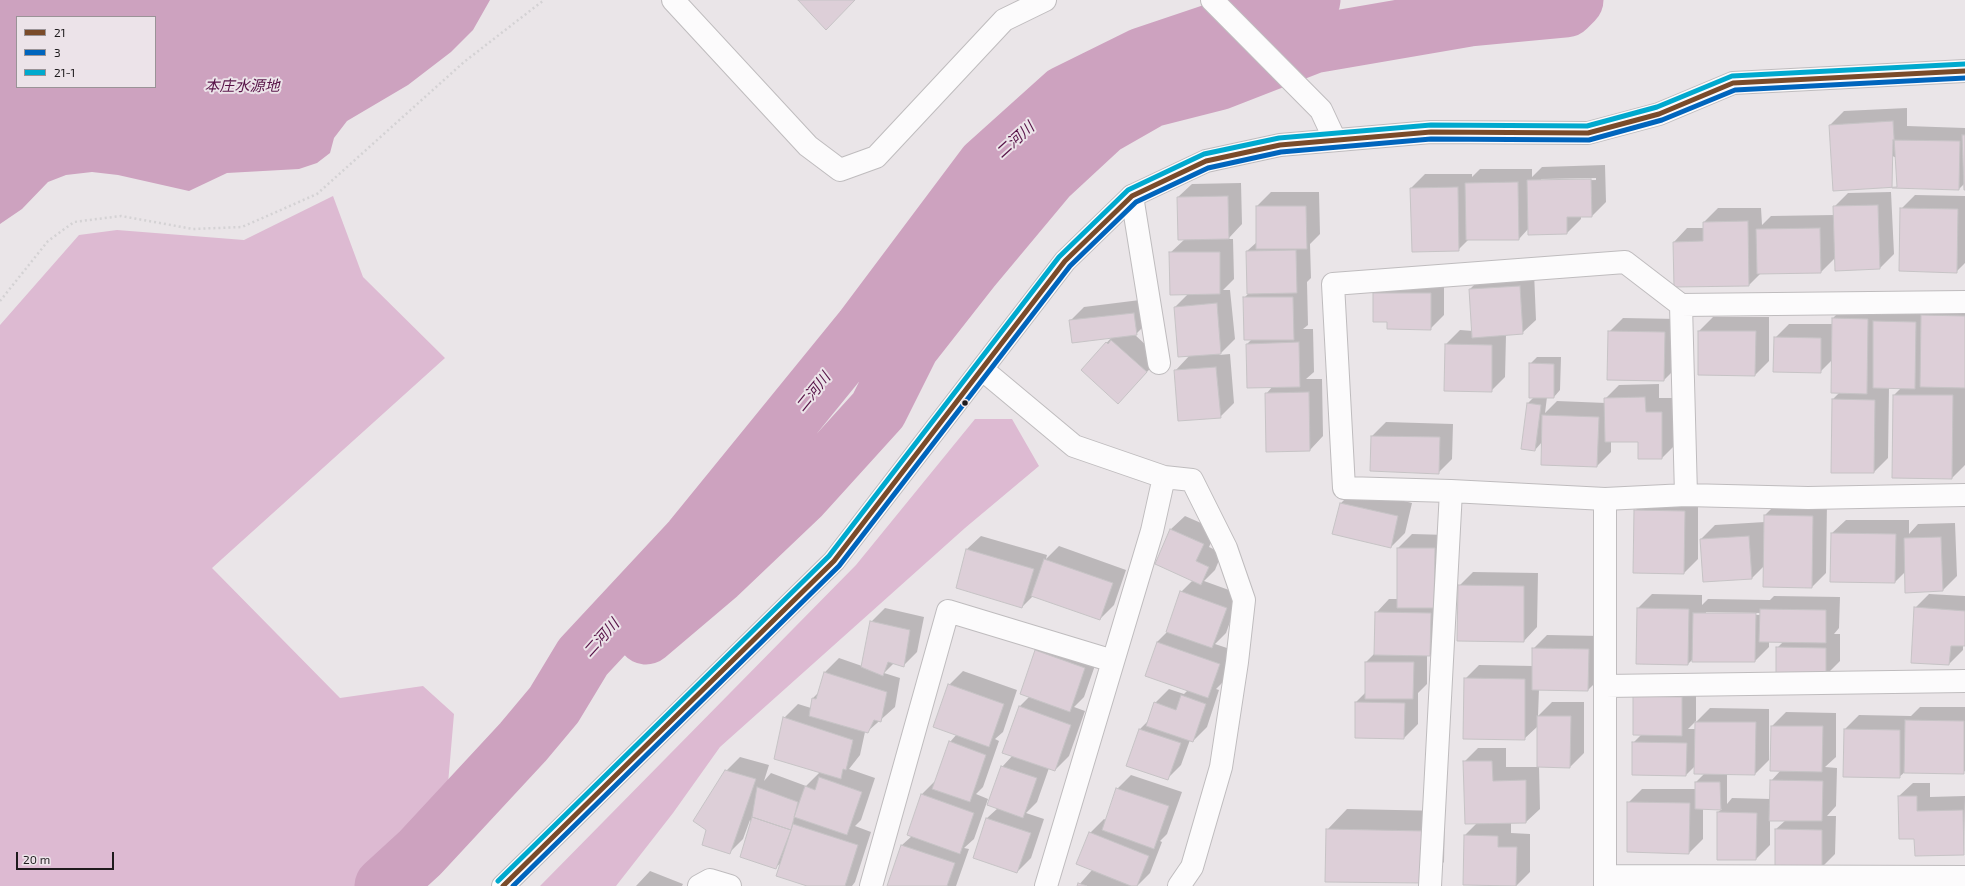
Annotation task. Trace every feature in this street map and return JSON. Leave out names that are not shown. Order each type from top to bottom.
[{"type":"street","points":[[673,0],[808,146],[840,170],[876,157],[1004,20],[1045,0]]},
{"type":"street","points":[[1213,1],[1321,110],[1334,140]]},
{"type":"street","points":[[503,886],[834,561],[963,392],[983,370],[1065,261],[1132,196],[1206,161],[1280,145],[1431,132],[1588,133],[1659,114],[1733,83],[1965,71]]},
{"type":"street","points":[[1132,196],[1159,363]]},
{"type":"street","points":[[1965,302],[1681,305],[1625,262],[1333,284],[1344,488],[1451,491],[1605,499],[1686,495],[1808,498],[1965,495]]},
{"type":"street","points":[[1681,305],[1686,495]]},
{"type":"street","points":[[983,370],[1074,446],[1164,477],[1192,480],[1226,548],[1244,600],[1237,662],[1221,767],[1192,866],[1179,886]]},
{"type":"street","points":[[1046,886],[1152,531],[1164,477]]},
{"type":"street","points":[[1430,886],[1451,491]]},
{"type":"street","points":[[1605,499],[1605,881],[1965,877]]},
{"type":"street","points":[[871,886],[948,611],[1113,661]]},
{"type":"street","points":[[1605,686],[1965,681]]},
{"type":"street","points":[[699,886],[710,880],[730,886]]},
{"type":"path","points":[[0,301],[48,241],[74,222],[121,216],[193,228],[242,227],[317,194],[464,62],[544,0]]},
{"type":"shaded area","points":[[333,196],[363,277],[445,358],[212,568],[340,698],[423,686],[454,714],[446,807],[356,886],[0,886],[0,325],[79,235],[117,230],[244,240]]},
{"type":"shaded area","points":[[975,419],[1012,419],[1039,466],[965,528],[720,747],[673,813],[616,886],[540,886],[856,565]]},
{"type":"water","name":"本庄水源地","points":[[0,0],[490,0],[473,30],[451,52],[408,85],[347,121],[334,138],[330,153],[317,163],[299,169],[227,173],[189,191],[118,175],[92,172],[66,175],[48,182],[22,209],[0,224]]},
{"type":"building","points":[[798,0],[855,0],[826,30]]},
{"type":"building","points":[[1893,121],[1897,187],[1833,191],[1829,125]]},
{"type":"building","points":[[1962,135],[1965,135],[1965,190],[1964,190]]},
{"type":"building","points":[[1893,140],[1960,141],[1959,190],[1892,188]]},
{"type":"building","points":[[1591,179],[1592,217],[1567,217],[1567,234],[1528,235],[1527,180]]},
{"type":"building","points":[[1518,182],[1519,240],[1466,240],[1465,183]]},
{"type":"building","points":[[1458,187],[1459,251],[1412,252],[1410,188]]},
{"type":"building","points":[[1228,196],[1229,239],[1178,240],[1177,197]]},
{"type":"building","points":[[1878,205],[1880,269],[1835,271],[1833,206]]},
{"type":"building","points":[[1256,206],[1306,206],[1307,249],[1256,249]]},
{"type":"building","points":[[1900,208],[1958,209],[1957,273],[1899,271]]},
{"type":"building","points":[[1748,221],[1749,286],[1674,287],[1673,242],[1703,241],[1703,222]]},
{"type":"building","points":[[1820,228],[1821,273],[1757,274],[1756,229]]},
{"type":"building","points":[[1296,250],[1297,293],[1247,294],[1246,251]]},
{"type":"building","points":[[1169,252],[1220,252],[1220,294],[1170,295]]},
{"type":"building","points":[[1520,286],[1523,334],[1472,338],[1469,289]]},
{"type":"building","points":[[1373,293],[1431,293],[1431,330],[1387,329],[1387,322],[1373,322]]},
{"type":"building","points":[[1243,297],[1293,297],[1294,340],[1244,340]]},
{"type":"building","points":[[1217,303],[1221,354],[1178,357],[1174,307]]},
{"type":"building","points":[[1134,313],[1137,335],[1072,343],[1069,320]]},
{"type":"building","points":[[1921,315],[1965,316],[1965,388],[1920,387]]},
{"type":"building","points":[[1832,318],[1868,319],[1867,394],[1831,393]]},
{"type":"building","points":[[1873,321],[1916,322],[1915,389],[1873,388]]},
{"type":"building","points":[[1608,331],[1665,332],[1664,381],[1607,380]]},
{"type":"building","points":[[1698,331],[1756,331],[1755,376],[1698,375]]},
{"type":"building","points":[[1774,337],[1821,338],[1821,373],[1773,372]]},
{"type":"building","points":[[1111,340],[1147,372],[1118,404],[1081,370],[1106,342],[1108,344]]},
{"type":"building","points":[[1299,342],[1300,387],[1247,388],[1246,344]]},
{"type":"building","points":[[1445,344],[1492,345],[1492,392],[1444,391]]},
{"type":"building","points":[[1529,363],[1554,364],[1554,398],[1529,398]]},
{"type":"building","points":[[1216,367],[1221,418],[1178,421],[1174,370]]},
{"type":"building","points":[[1309,392],[1310,451],[1266,452],[1265,393]]},
{"type":"building","points":[[1893,395],[1953,395],[1952,479],[1892,478]]},
{"type":"building","points":[[1645,397],[1646,412],[1662,412],[1662,459],[1638,459],[1638,442],[1605,442],[1604,398]]},
{"type":"building","points":[[1832,399],[1875,400],[1874,473],[1831,473]]},
{"type":"building","points":[[1527,403],[1541,405],[1535,451],[1521,449]]},
{"type":"building","points":[[1542,415],[1599,417],[1597,467],[1541,465]]},
{"type":"building","points":[[1371,436],[1440,437],[1439,474],[1370,471]]},
{"type":"building","points":[[1340,503],[1398,516],[1391,548],[1332,534]]},
{"type":"building","points":[[1634,510],[1685,511],[1684,574],[1633,573]]},
{"type":"building","points":[[1764,515],[1813,516],[1812,588],[1763,587]]},
{"type":"building","points":[[1170,529],[1204,544],[1196,561],[1209,567],[1201,585],[1155,564]]},
{"type":"building","points":[[1831,533],[1896,534],[1895,583],[1830,582]]},
{"type":"building","points":[[1749,536],[1752,579],[1703,582],[1700,539]]},
{"type":"building","points":[[1941,537],[1943,591],[1905,593],[1904,538]]},
{"type":"building","points":[[1397,548],[1435,548],[1434,608],[1397,608]]},
{"type":"building","points":[[966,549],[1034,569],[1022,608],[956,588]]},
{"type":"building","points":[[1044,559],[1113,583],[1100,620],[1031,596]]},
{"type":"building","points":[[1458,585],[1524,586],[1524,642],[1457,641]]},
{"type":"building","points":[[1180,591],[1227,608],[1212,648],[1166,632]]},
{"type":"building","points":[[1914,607],[1965,611],[1965,646],[1951,646],[1949,665],[1911,663]]},
{"type":"building","points":[[1637,608],[1689,609],[1688,665],[1636,664]]},
{"type":"building","points":[[1760,609],[1826,610],[1826,643],[1759,642]]},
{"type":"building","points":[[1375,612],[1431,613],[1430,656],[1374,655]]},
{"type":"building","points":[[1693,613],[1756,613],[1755,662],[1692,662]]},
{"type":"building","points":[[870,621],[910,630],[904,667],[888,662],[883,676],[861,667]]},
{"type":"building","points":[[1157,642],[1220,664],[1208,698],[1145,676]]},
{"type":"building","points":[[1776,647],[1826,648],[1826,676],[1776,675]]},
{"type":"building","points":[[1532,648],[1589,649],[1588,691],[1532,690]]},
{"type":"building","points":[[1035,650],[1085,668],[1070,712],[1020,694]]},
{"type":"building","points":[[1365,662],[1414,662],[1413,699],[1365,699]]},
{"type":"building","points":[[824,672],[887,692],[881,722],[874,720],[868,733],[809,716],[812,698],[816,699]]},
{"type":"building","points":[[1464,678],[1525,679],[1525,740],[1463,739]]},
{"type":"building","points":[[948,684],[1004,704],[989,747],[933,727]]},
{"type":"building","points":[[1181,695],[1206,704],[1193,742],[1146,726],[1154,702],[1176,710]]},
{"type":"building","points":[[1633,696],[1682,697],[1682,736],[1633,735]]},
{"type":"building","points":[[1355,702],[1405,703],[1404,739],[1355,738]]},
{"type":"building","points":[[1019,706],[1071,725],[1055,771],[1002,753]]},
{"type":"building","points":[[1537,716],[1571,716],[1570,768],[1537,767]]},
{"type":"building","points":[[783,717],[853,740],[846,770],[843,769],[841,779],[774,759]]},
{"type":"building","points":[[1905,720],[1964,721],[1964,774],[1904,773]]},
{"type":"building","points":[[1695,722],[1756,722],[1755,775],[1694,774]]},
{"type":"building","points":[[1771,726],[1823,726],[1822,772],[1770,771]]},
{"type":"building","points":[[1139,729],[1181,743],[1168,780],[1126,766]]},
{"type":"building","points":[[1844,729],[1900,730],[1900,778],[1843,777]]},
{"type":"building","points":[[949,741],[986,755],[970,802],[932,789]]},
{"type":"building","points":[[1632,742],[1687,743],[1686,776],[1632,775]]},
{"type":"building","points":[[1463,761],[1492,761],[1493,781],[1526,780],[1526,823],[1465,824]]},
{"type":"building","points":[[1001,766],[1037,778],[1023,818],[987,805]]},
{"type":"building","points":[[725,770],[756,779],[730,854],[702,845],[706,830],[693,821]]},
{"type":"building","points":[[819,777],[862,792],[847,835],[794,817],[805,786],[815,790]]},
{"type":"building","points":[[1770,780],[1823,781],[1822,821],[1769,821]]},
{"type":"building","points":[[1695,782],[1720,782],[1721,810],[1695,809]]},
{"type":"building","points":[[757,787],[798,802],[791,830],[752,817]]},
{"type":"building","points":[[1116,788],[1169,806],[1154,849],[1102,830]]},
{"type":"building","points":[[921,794],[974,813],[960,854],[907,835]]},
{"type":"building","points":[[1898,796],[1917,796],[1917,811],[1963,810],[1964,855],[1915,856],[1914,839],[1899,839]]},
{"type":"building","points":[[1627,802],[1690,803],[1689,854],[1627,852]]},
{"type":"building","points":[[1717,812],[1757,813],[1756,860],[1717,860]]},
{"type":"building","points":[[752,817],[791,830],[776,869],[740,857]]},
{"type":"building","points":[[986,818],[1031,833],[1017,873],[973,858]]},
{"type":"building","points":[[793,824],[858,845],[845,886],[807,886],[776,876]]},
{"type":"building","points":[[1326,829],[1425,831],[1424,883],[1325,882]]},
{"type":"building","points":[[1775,829],[1822,830],[1822,869],[1775,868]]},
{"type":"building","points":[[1089,832],[1149,856],[1137,886],[1131,886],[1076,864]]},
{"type":"building","points":[[1464,835],[1498,836],[1498,847],[1517,847],[1516,886],[1463,885]]},
{"type":"building","points":[[901,845],[955,863],[947,886],[887,886]]},
{"type":"building","points":[[1078,883],[1087,886],[1077,886]]},
{"type":"waterway","name":"二河川","points":[[384,886],[420,853],[523,742],[554,705],[583,657],[692,540],[863,330],[986,166],[1065,95],[1142,57],[1311,0]]},
{"type":"waterway","points":[[646,635],[718,574],[800,496],[878,410],[910,346],[972,267],[1048,176],[1102,126],[1151,98],[1218,81],[1313,44],[1470,17],[1566,8],[1574,0]]},
{"type":"transit line","name":"21-1","points":[[498,881],[829,556],[1059,257],[1128,190],[1204,154],[1279,138],[1431,125],[1587,126],[1657,107],[1732,76],[1965,64]]},
{"type":"transit line","name":"21","points":[[503,886],[834,561],[1065,261],[1132,196],[1206,161],[1280,145],[1431,132],[1588,133],[1659,114],[1733,83],[1965,71]]},
{"type":"transit line","name":"3","points":[[513,886],[839,566],[1070,266],[1136,202],[1208,168],[1281,152],[1431,139],[1589,140],[1662,120],[1735,90],[1965,78]]}]
